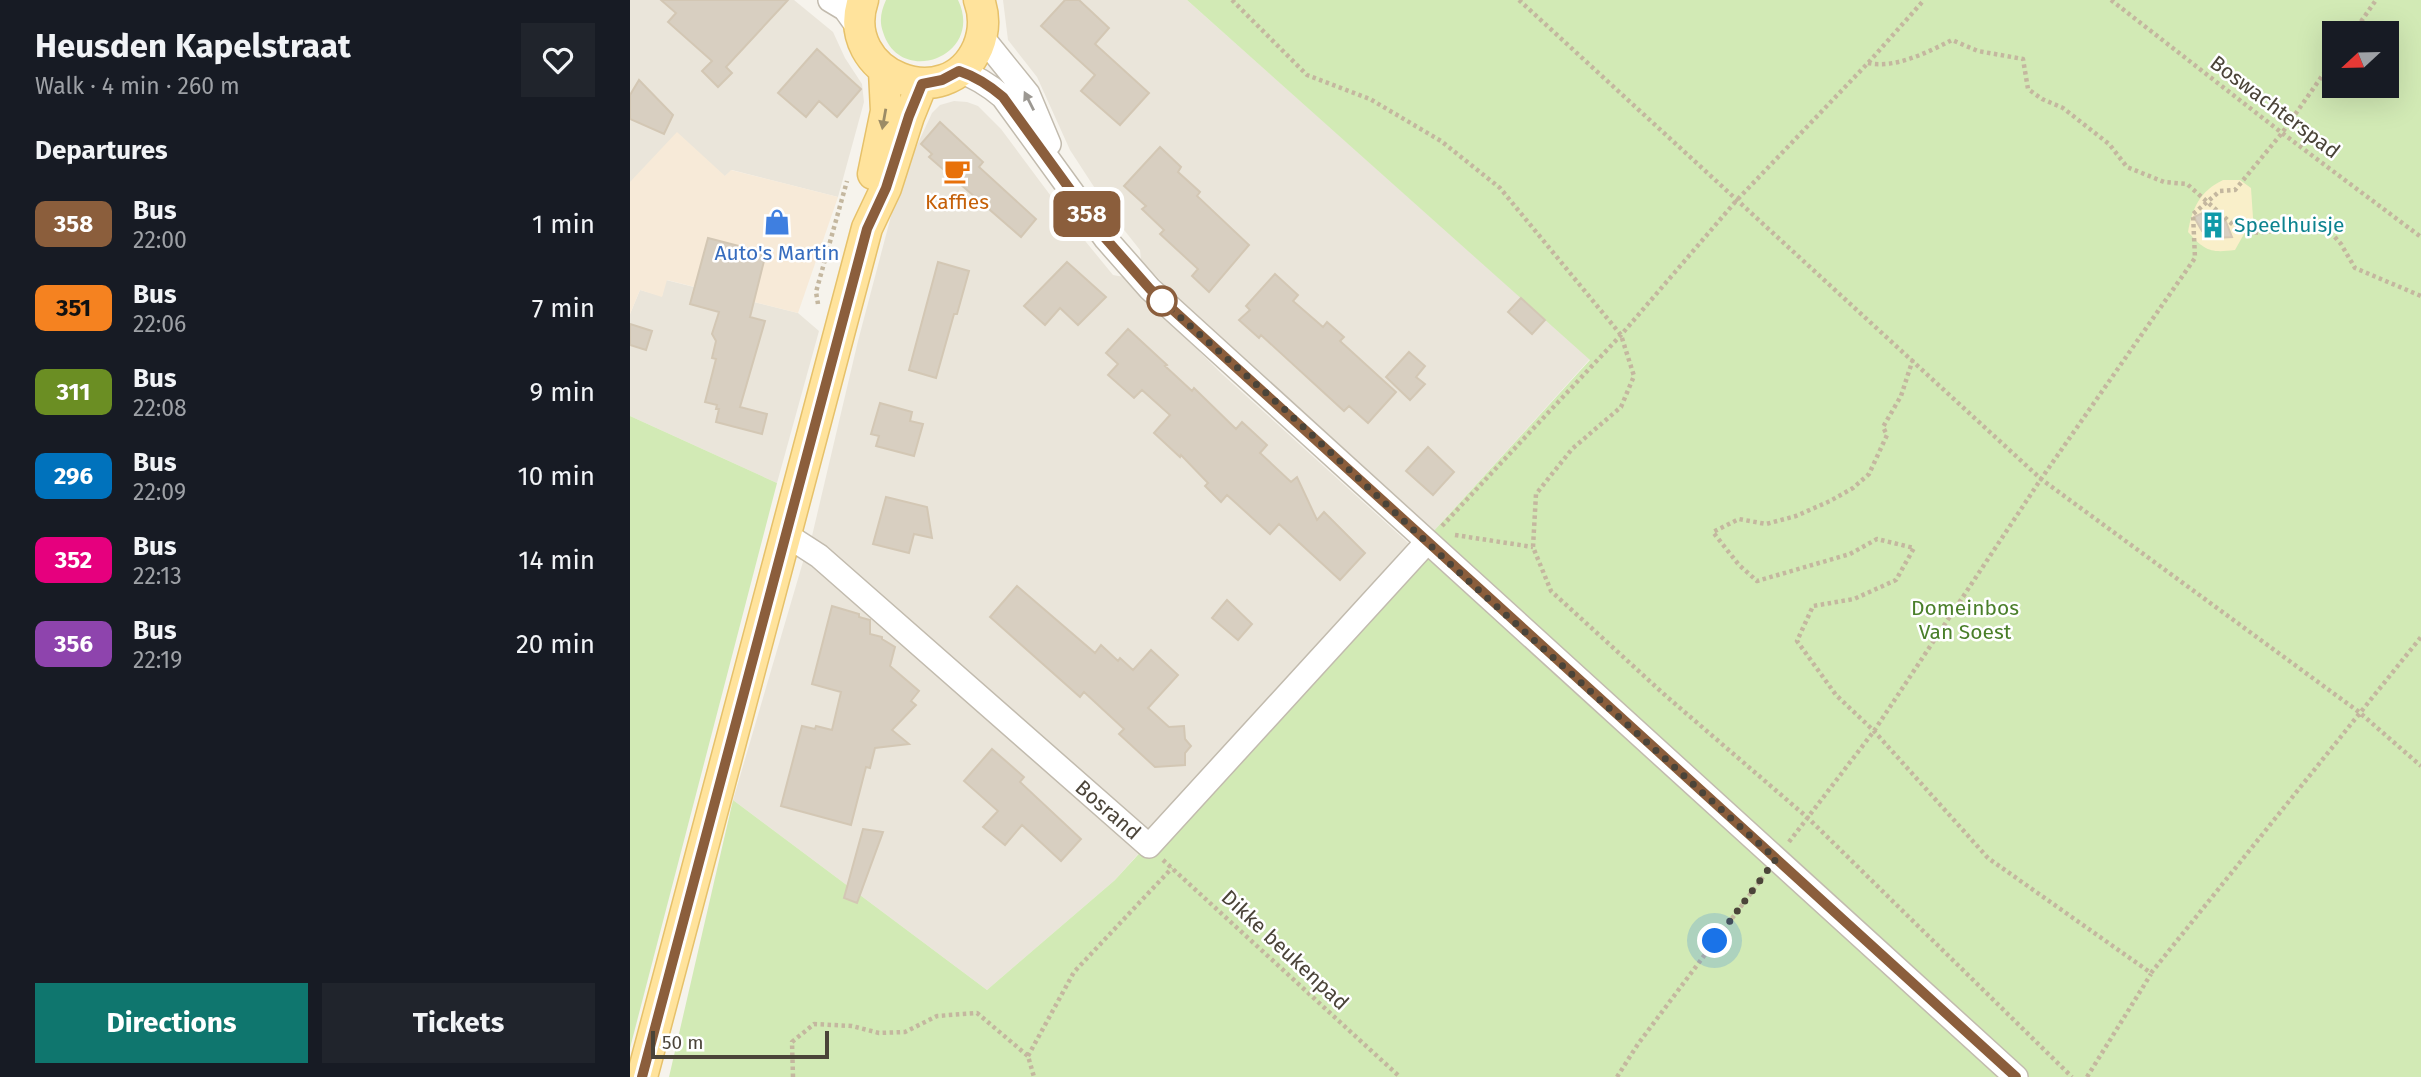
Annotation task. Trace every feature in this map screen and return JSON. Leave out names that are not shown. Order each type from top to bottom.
[{"type":"main road","points":[[863,0],[860,30],[864,46],[873,60],[884,71],[902,80],[922,84],[942,80],[959,71],[974,56],[982,37],[984,11],[979,0]]},
{"type":"main road","points":[[867,229],[870,186],[886,110],[884,71]]},
{"type":"main road","points":[[642,1077],[867,229],[886,188],[922,84]]},
{"type":"street","points":[[830,0],[845,9],[860,30]]},
{"type":"street","points":[[982,37],[1028,94],[1066,186]]},
{"type":"street","points":[[959,71],[988,84],[1003,97],[1106,239],[1150,289],[2015,1077]]},
{"type":"street","name":"Bosrand","points":[[785,534],[819,556],[1149,846],[1427,542]]},
{"type":"path","points":[[1232,0],[1307,75],[1370,99],[1441,141],[1500,188],[1621,335],[1634,376],[1621,407],[1572,449],[1536,494],[1533,547],[1551,591],[1666,696],[1808,818],[2072,1077]]},
{"type":"path","points":[[1519,0],[2041,479],[2360,712],[2421,766]]},
{"type":"path","points":[[1427,542],[1621,335],[1736,201],[1868,63],[1924,0]]},
{"type":"path","name":"Boswachterspad","points":[[2111,0],[2421,237]]},
{"type":"path","points":[[2361,21],[2376,0]]},
{"type":"path","points":[[1868,63],[1876,65],[1924,54],[1952,40],[1978,51],[2023,59],[2028,89],[2042,99],[2063,108],[2109,145],[2127,167],[2164,182],[2187,184],[2239,230],[2259,233],[2313,225],[2323,229],[2341,244],[2355,268],[2421,296]]},
{"type":"path","points":[[1617,1077],[1646,1033],[1874,731],[2041,479],[2195,258],[2193,214],[2220,191],[2235,190],[2282,133],[2322,76]]},
{"type":"path","points":[[1913,359],[1900,396],[1883,427],[1886,435],[1882,447],[1869,474],[1853,488],[1796,516],[1766,524],[1739,519],[1713,532],[1739,565],[1757,581],[1850,554],[1877,539],[1914,548],[1896,580],[1854,598],[1813,606],[1797,641],[1836,695],[1874,731],[1987,858],[2151,973]]},
{"type":"path","points":[[1427,542],[1453,535],[1533,547]]},
{"type":"path","points":[[2087,1077],[2151,973],[2421,637]]},
{"type":"path","name":"Dikke beukenpad","points":[[1149,846],[1399,1077]]},
{"type":"path","points":[[1028,1056],[1074,972],[1172,868]]},
{"type":"path","points":[[793,1077],[792,1042],[814,1024],[852,1026],[879,1033],[905,1032],[937,1016],[977,1013],[1028,1056],[1034,1077]]},
{"type":"shaded area","points":[[630,0],[794,0],[833,32],[845,58],[862,84],[864,102],[838,197],[732,170],[725,176],[630,182]]},
{"type":"shaded area","points":[[1003,0],[1187,0],[1590,359],[1432,533],[1189,311],[1141,260],[1140,250],[1113,216],[1070,150],[1037,77],[1008,40]]},
{"type":"shaded area","points":[[954,101],[978,106],[1001,129],[1113,275],[1124,277],[1222,374],[1416,550],[1151,840],[812,536],[858,341],[900,182],[932,113],[940,105]]},
{"type":"shaded area","points":[[677,132],[725,176],[731,170],[838,197],[798,313],[667,280],[662,297],[640,290],[630,314],[630,182]]},
{"type":"shaded area","points":[[666,280],[798,313],[819,331],[777,483],[630,416],[630,314],[640,290],[662,296]]},
{"type":"shaded area","points":[[805,555],[1140,852],[1115,880],[987,990],[733,800]]},
{"type":"green space","points":[[886,0],[958,0],[963,20],[960,36],[951,50],[937,58],[921,61],[906,58],[892,49],[883,32],[881,16]]},
{"type":"green space","name":"Domeinbos Van Soest","points":[[1187,0],[2421,0],[2421,1077],[669,1077],[733,800],[987,990],[1115,880],[1590,360]]},
{"type":"green space","points":[[630,416],[777,483],[630,1048]]},
{"type":"sand","points":[[2223,180],[2240,180],[2251,188],[2253,218],[2235,250],[2214,251],[2204,247],[2188,232],[2198,201],[2208,189]]},
{"type":"building","points":[[661,0],[788,0],[726,67],[732,73],[718,87],[702,71],[712,61],[668,22],[676,13]]},
{"type":"building","points":[[1065,0],[1079,0],[1109,28],[1095,44],[1149,93],[1120,125],[1081,91],[1095,75],[1041,26]]},
{"type":"building","points":[[817,49],[861,89],[837,117],[819,101],[806,117],[778,93]]},
{"type":"building","points":[[639,80],[673,115],[664,134],[630,119],[630,95]]},
{"type":"building","points":[[940,122],[983,162],[979,167],[1036,219],[1021,237],[929,157],[932,154],[921,144]]},
{"type":"building","points":[[1160,147],[1181,167],[1178,172],[1200,192],[1197,196],[1249,245],[1209,292],[1192,276],[1198,269],[1160,234],[1164,230],[1142,209],[1146,206],[1124,186]]},
{"type":"building","name":"Speelhuisje","points":[[2213,212],[2226,222],[2232,237],[2214,238],[2202,231],[2194,217]]},
{"type":"building","points":[[708,238],[766,253],[750,317],[765,321],[740,407],[767,414],[762,434],[716,422],[719,409],[716,409],[717,405],[705,402],[716,359],[712,358],[716,341],[712,334],[719,312],[690,304]]},
{"type":"building","points":[[938,262],[969,271],[936,378],[909,370]]},
{"type":"building","points":[[1067,262],[1106,297],[1078,325],[1060,308],[1045,325],[1024,306]]},
{"type":"building","points":[[1275,274],[1298,295],[1293,301],[1323,327],[1327,322],[1344,337],[1340,341],[1396,392],[1368,423],[1349,406],[1344,411],[1261,335],[1259,338],[1239,320],[1250,310],[1246,306]]},
{"type":"building","points":[[1521,298],[1545,320],[1532,334],[1508,312]]},
{"type":"building","points":[[630,324],[652,331],[646,350],[630,345]]},
{"type":"building","points":[[1128,329],[1236,429],[1242,422],[1267,445],[1260,453],[1291,482],[1297,477],[1317,520],[1324,512],[1365,553],[1340,580],[1279,524],[1270,534],[1227,495],[1221,502],[1205,486],[1208,483],[1181,455],[1180,457],[1154,433],[1170,415],[1142,390],[1134,398],[1108,375],[1118,364],[1106,353]]},
{"type":"building","points":[[1409,352],[1425,366],[1416,377],[1425,384],[1410,400],[1386,377]]},
{"type":"building","points":[[880,403],[912,412],[910,421],[923,424],[914,456],[876,446],[879,436],[871,434]]},
{"type":"building","points":[[1428,447],[1454,472],[1433,495],[1406,471]]},
{"type":"building","points":[[886,497],[927,507],[932,538],[914,534],[909,553],[873,544]]},
{"type":"building","points":[[1017,586],[1095,653],[1101,645],[1118,661],[1120,658],[1133,670],[1151,650],[1178,675],[1148,708],[1169,727],[1184,726],[1185,739],[1191,746],[1185,753],[1185,765],[1155,767],[1119,734],[1124,729],[1084,692],[1080,697],[990,617]]},
{"type":"building","points":[[1227,600],[1252,624],[1238,640],[1212,618]]},
{"type":"building","points":[[832,606],[870,620],[870,634],[882,637],[895,647],[890,666],[919,691],[911,701],[916,705],[892,730],[909,744],[875,748],[870,768],[866,767],[851,825],[781,806],[802,726],[832,730],[841,692],[812,684]]},
{"type":"building","points":[[992,749],[1024,777],[1020,782],[1081,839],[1061,861],[1022,825],[1005,845],[983,827],[998,811],[964,781]]},
{"type":"building","points":[[863,829],[883,832],[857,903],[844,898]]},
{"type":"bus line","name":"358","points":[[642,1077],[867,229],[886,188],[922,84],[942,80],[959,71],[988,84],[1003,97],[1106,239],[1150,289],[2016,1077]]},
{"type":"place","name":"Kaffies","points":[[957,171]]},
{"type":"place","name":"Auto's Martin","points":[[777,222]]},
{"type":"place","name":"Speelhuisje","points":[[2213,225]]},
{"type":"route","points":[[1162,301],[1283,408],[1462,575],[1776,859],[1715,941]]}]
